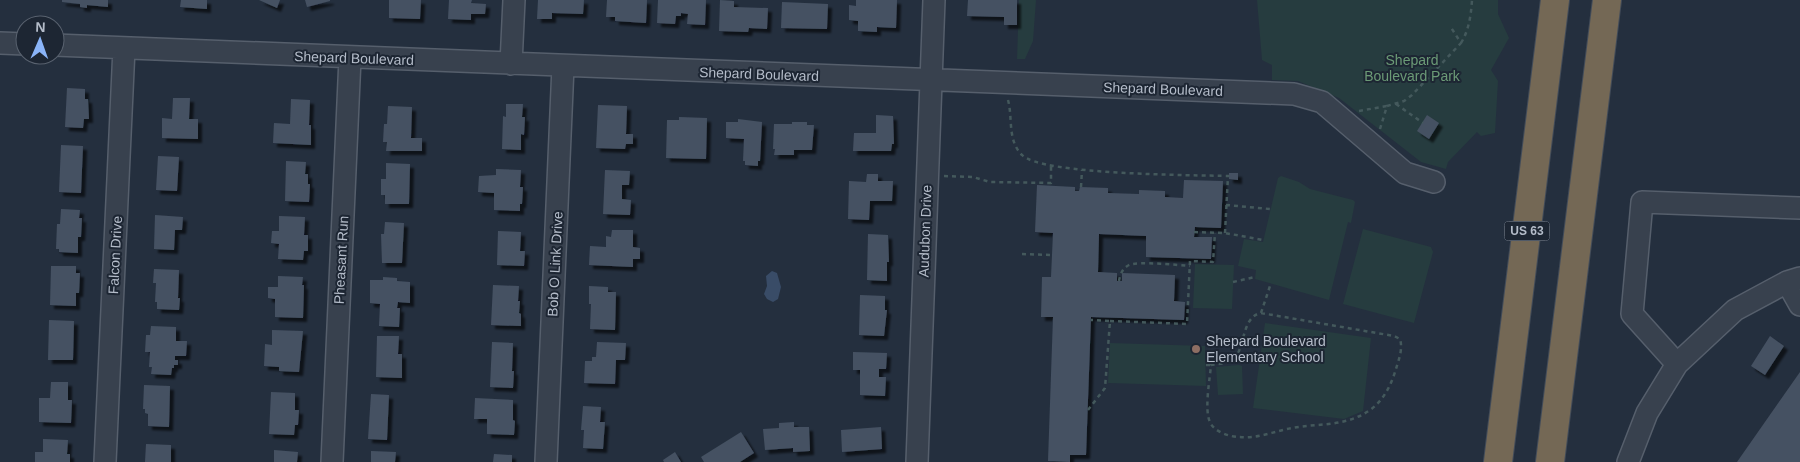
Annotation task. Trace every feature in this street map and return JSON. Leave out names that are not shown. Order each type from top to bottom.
[{"type":"highway","name":"US 63","points":[[1498,462],[1555,0]]},
{"type":"highway","points":[[1550,462],[1607,0]]},
{"type":"street","points":[[511,64],[514,0]]},
{"type":"street","name":"Audubon Drive","points":[[917,462],[934,0]]},
{"type":"street","points":[[0,43],[15,44]]},
{"type":"street","name":"Shepard Boulevard","points":[[65,45],[1294,94],[1322,102],[1405,173],[1434,182]]},
{"type":"street","name":"Falcon Drive","points":[[106,462],[124,48]]},
{"type":"street","name":"Pheasant Run","points":[[332,462],[350,58]]},
{"type":"street","name":"Bob O Link Drive","points":[[546,462],[563,66]]},
{"type":"street","points":[[1677,364],[1632,314],[1642,202],[1800,208]]},
{"type":"street","points":[[1628,462],[1647,413],[1677,364],[1735,310],[1794,280],[1800,306]]},
{"type":"path","points":[[1337,115],[1396,104],[1412,96],[1461,43],[1470,19],[1472,0]]},
{"type":"path","points":[[1450,26],[1461,43]]},
{"type":"path","points":[[1004,95],[1009,101],[1010,125],[1018,150],[1028,160],[1051,166],[1082,170],[1228,176],[1225,233]]},
{"type":"path","points":[[1396,104],[1422,123]]},
{"type":"path","points":[[1375,147],[1386,106]]},
{"type":"path","points":[[941,176],[973,177],[990,182],[1051,183],[1051,166]]},
{"type":"path","points":[[1081,187],[1082,170]]},
{"type":"path","points":[[1226,205],[1270,209]]},
{"type":"path","points":[[1194,232],[1225,233],[1263,240]]},
{"type":"path","points":[[1091,320],[1187,324],[1190,261],[1213,262],[1215,233]]},
{"type":"path","points":[[1022,254],[1052,255]]},
{"type":"path","points":[[1119,281],[1123,270],[1133,263],[1190,266]]},
{"type":"path","points":[[1233,282],[1255,277]]},
{"type":"path","points":[[1261,313],[1271,284]]},
{"type":"path","points":[[1206,365],[1232,361],[1236,357],[1243,334],[1252,318],[1256,314],[1261,313],[1394,336],[1400,339],[1401,352],[1393,378],[1386,392],[1371,409],[1337,424],[1292,428],[1254,436],[1237,437],[1220,431],[1210,422],[1208,389],[1211,365]]},
{"type":"path","points":[[1088,410],[1105,388],[1110,321]]},
{"type":"green space","points":[[1019,0],[1036,0],[1033,41],[1025,59],[1017,59]]},
{"type":"green space","name":"Shepard Boulevard Park","points":[[1257,0],[1498,0],[1498,14],[1509,38],[1491,70],[1498,81],[1495,133],[1481,136],[1477,132],[1448,162],[1446,169],[1421,162],[1339,98],[1298,81],[1272,80],[1272,65],[1262,60]]},
{"type":"green space","points":[[1281,176],[1299,182],[1310,189],[1355,202],[1351,223],[1348,222],[1329,300],[1255,279],[1256,270],[1238,266],[1244,239],[1263,242],[1278,178]]},
{"type":"green space","points":[[1363,229],[1431,247],[1433,252],[1414,323],[1343,304]]},
{"type":"green space","points":[[1195,264],[1234,265],[1232,309],[1193,308]]},
{"type":"green space","points":[[1265,323],[1371,338],[1363,411],[1344,419],[1253,408]]},
{"type":"green space","points":[[1110,343],[1205,346],[1206,386],[1108,383]]},
{"type":"green space","points":[[1242,366],[1243,394],[1218,395],[1216,367]]},
{"type":"water","points":[[772,271],[777,273],[781,287],[778,299],[773,302],[767,299],[764,294],[767,286],[766,276]]},
{"type":"building","points":[[62,0],[108,0],[108,7],[87,5],[87,8],[80,7],[80,4],[62,2]]},
{"type":"building","points":[[181,0],[207,0],[207,9],[180,7]]},
{"type":"building","points":[[259,0],[280,0],[277,8]]},
{"type":"building","points":[[305,0],[330,0],[330,1],[307,7]]},
{"type":"building","points":[[389,0],[421,0],[420,19],[389,18]]},
{"type":"building","points":[[449,0],[472,0],[471,3],[486,4],[485,14],[471,14],[471,20],[448,19]]},
{"type":"building","points":[[538,0],[584,0],[583,14],[552,13],[552,19],[537,19]]},
{"type":"building","points":[[607,0],[647,0],[646,23],[615,21],[615,17],[606,17]]},
{"type":"building","points":[[658,0],[706,0],[705,25],[687,24],[688,14],[681,13],[681,16],[676,16],[675,24],[657,23]]},
{"type":"building","points":[[720,0],[734,1],[734,7],[768,8],[767,29],[749,28],[748,32],[719,31]]},
{"type":"building","points":[[856,0],[897,0],[896,28],[877,27],[877,32],[858,31],[858,21],[849,20],[849,5],[856,6]]},
{"type":"building","points":[[968,0],[1017,0],[1017,25],[1004,25],[1004,17],[967,16]]},
{"type":"building","points":[[782,2],[828,4],[827,29],[781,28]]},
{"type":"building","points":[[67,88],[85,89],[85,99],[88,99],[89,119],[84,119],[83,128],[65,127]]},
{"type":"building","points":[[173,98],[190,98],[189,119],[198,119],[198,139],[162,138],[162,118],[172,119]]},
{"type":"building","points":[[291,99],[310,100],[309,125],[311,125],[311,145],[273,143],[274,123],[290,124]]},
{"type":"building","points":[[506,104],[523,104],[522,117],[525,117],[524,135],[521,134],[521,150],[502,149],[503,116],[506,117]]},
{"type":"building","points":[[598,105],[627,106],[626,134],[633,134],[633,144],[626,144],[625,149],[596,148]]},
{"type":"building","points":[[388,106],[412,107],[411,138],[422,138],[422,151],[386,151],[387,142],[383,142]]},
{"type":"building","points":[[876,115],[893,116],[894,144],[892,144],[891,151],[853,151],[854,133],[876,133]]},
{"type":"building","points":[[1427,115],[1439,123],[1429,139],[1417,131]]},
{"type":"building","points":[[679,117],[707,118],[706,159],[666,158],[667,120],[679,120]]},
{"type":"building","points":[[738,119],[762,122],[760,161],[758,161],[758,166],[745,165],[745,161],[743,161],[744,139],[726,138],[726,122],[738,122]]},
{"type":"building","points":[[792,122],[807,122],[807,125],[814,125],[812,150],[794,150],[794,155],[774,155],[774,124],[792,124]]},
{"type":"building","points":[[61,145],[83,146],[81,193],[59,192]]},
{"type":"building","points":[[158,156],[179,157],[177,191],[156,190]]},
{"type":"building","points":[[286,161],[306,162],[305,174],[308,174],[308,184],[310,184],[309,202],[285,201]]},
{"type":"building","points":[[386,163],[410,164],[409,204],[385,204],[385,195],[381,195],[381,179],[386,179]]},
{"type":"building","points":[[496,169],[521,170],[520,187],[523,187],[520,211],[494,210],[494,193],[478,192],[479,176],[496,175]]},
{"type":"building","points":[[605,170],[630,171],[629,185],[622,185],[622,199],[631,200],[630,215],[603,214]]},
{"type":"building","points":[[1229,173],[1238,173],[1238,180],[1229,179]]},
{"type":"building","points":[[867,174],[878,174],[878,181],[893,181],[892,201],[870,201],[869,220],[848,219],[849,181],[866,182]]},
{"type":"building","name":"Shepard Boulevard Elementary School","points":[[1184,180],[1223,181],[1221,228],[1195,227],[1194,237],[1212,237],[1211,259],[1146,257],[1146,236],[1099,234],[1098,272],[1117,273],[1117,281],[1122,281],[1122,273],[1175,275],[1174,301],[1185,302],[1184,320],[1091,317],[1086,455],[1070,455],[1070,462],[1048,461],[1053,317],[1041,317],[1042,277],[1051,277],[1053,233],[1035,232],[1037,185],[1075,187],[1075,191],[1079,191],[1080,187],[1108,188],[1108,193],[1139,194],[1139,190],[1165,191],[1165,197],[1183,198]]},
{"type":"building","points":[[61,209],[80,210],[79,218],[82,218],[81,237],[78,237],[78,253],[59,252],[59,249],[56,249],[57,224],[60,224]]},
{"type":"building","points":[[155,215],[183,217],[182,230],[175,230],[174,250],[154,249]]},
{"type":"building","points":[[279,216],[305,217],[304,235],[308,235],[308,251],[304,251],[303,260],[278,259],[279,244],[271,243],[272,231],[279,231]]},
{"type":"building","points":[[385,222],[404,223],[402,263],[382,263],[381,234],[384,234]]},
{"type":"building","points":[[612,230],[633,230],[633,247],[640,248],[640,259],[633,259],[633,267],[589,265],[590,246],[606,247],[606,236],[611,237]]},
{"type":"building","points":[[498,231],[521,232],[520,251],[525,251],[524,266],[497,265]]},
{"type":"building","points":[[868,234],[888,235],[889,262],[887,262],[887,281],[867,280]]},
{"type":"building","points":[[51,266],[76,266],[76,273],[80,273],[79,293],[76,293],[76,306],[50,305]]},
{"type":"building","points":[[154,269],[179,270],[179,310],[157,309],[157,302],[155,302],[156,283],[153,283]]},
{"type":"building","points":[[278,276],[303,277],[303,318],[275,317],[275,299],[268,298],[268,287],[278,287]]},
{"type":"building","points":[[383,277],[397,278],[397,281],[410,282],[410,303],[398,302],[397,308],[400,308],[399,327],[379,326],[380,304],[370,303],[370,280],[383,280]]},
{"type":"building","points":[[493,285],[519,286],[518,301],[520,301],[521,326],[491,325]]},
{"type":"building","points":[[589,286],[608,287],[608,292],[616,292],[615,330],[590,329],[591,304],[589,304]]},
{"type":"building","points":[[860,295],[885,296],[885,310],[887,310],[884,336],[859,335]]},
{"type":"building","points":[[49,320],[74,321],[73,360],[48,360]]},
{"type":"building","points":[[151,326],[176,327],[176,341],[187,341],[186,356],[175,356],[175,360],[178,360],[178,365],[174,365],[171,375],[151,374],[152,367],[149,367],[150,352],[145,352],[146,335],[150,335]]},
{"type":"building","points":[[272,330],[303,331],[299,372],[279,371],[279,367],[264,366],[265,344],[272,345]]},
{"type":"building","points":[[377,336],[399,336],[398,354],[402,354],[402,378],[376,377]]},
{"type":"building","points":[[1770,336],[1784,346],[1765,375],[1751,366]]},
{"type":"building","points":[[492,342],[513,343],[513,388],[490,387]]},
{"type":"building","points":[[597,342],[626,343],[625,360],[616,360],[615,384],[584,383],[585,361],[592,361],[592,357],[596,357]]},
{"type":"building","points":[[853,352],[887,353],[886,369],[879,369],[879,377],[886,377],[885,396],[860,395],[860,370],[853,370]]},
{"type":"building","points":[[1800,372],[1800,462],[1737,462]]},
{"type":"building","points":[[51,382],[68,382],[68,400],[72,400],[71,423],[39,422],[39,398],[50,398]]},
{"type":"building","points":[[144,385],[170,386],[169,427],[148,426],[148,414],[143,409]]},
{"type":"building","points":[[271,392],[295,393],[295,410],[299,410],[298,425],[295,425],[294,435],[269,434]]},
{"type":"building","points":[[371,394],[389,395],[387,440],[368,439]]},
{"type":"building","points":[[475,398],[513,400],[514,435],[487,434],[487,419],[474,419]]},
{"type":"building","points":[[583,406],[601,407],[600,422],[605,422],[603,449],[583,448],[584,430],[581,430]]},
{"type":"building","points":[[794,422],[794,427],[809,427],[810,451],[793,452],[793,448],[765,450],[763,429],[779,428],[779,423]]},
{"type":"building","points":[[881,427],[882,449],[842,452],[841,430]]},
{"type":"building","points":[[741,432],[754,453],[740,462],[704,462],[701,457]]},
{"type":"building","points":[[43,439],[68,440],[67,454],[70,454],[70,462],[35,462],[35,452],[43,452]]},
{"type":"building","points":[[146,444],[171,445],[171,462],[145,462]]},
{"type":"building","points":[[274,450],[298,452],[297,462],[274,462]]},
{"type":"building","points":[[371,451],[396,452],[395,462],[371,462]]},
{"type":"building","points":[[675,452],[681,462],[664,462],[663,460]]},
{"type":"building","points":[[494,454],[512,455],[512,462],[493,462]]},
{"type":"place","name":"Shepard Boulevard Elementary School","points":[[1196,349]]}]
